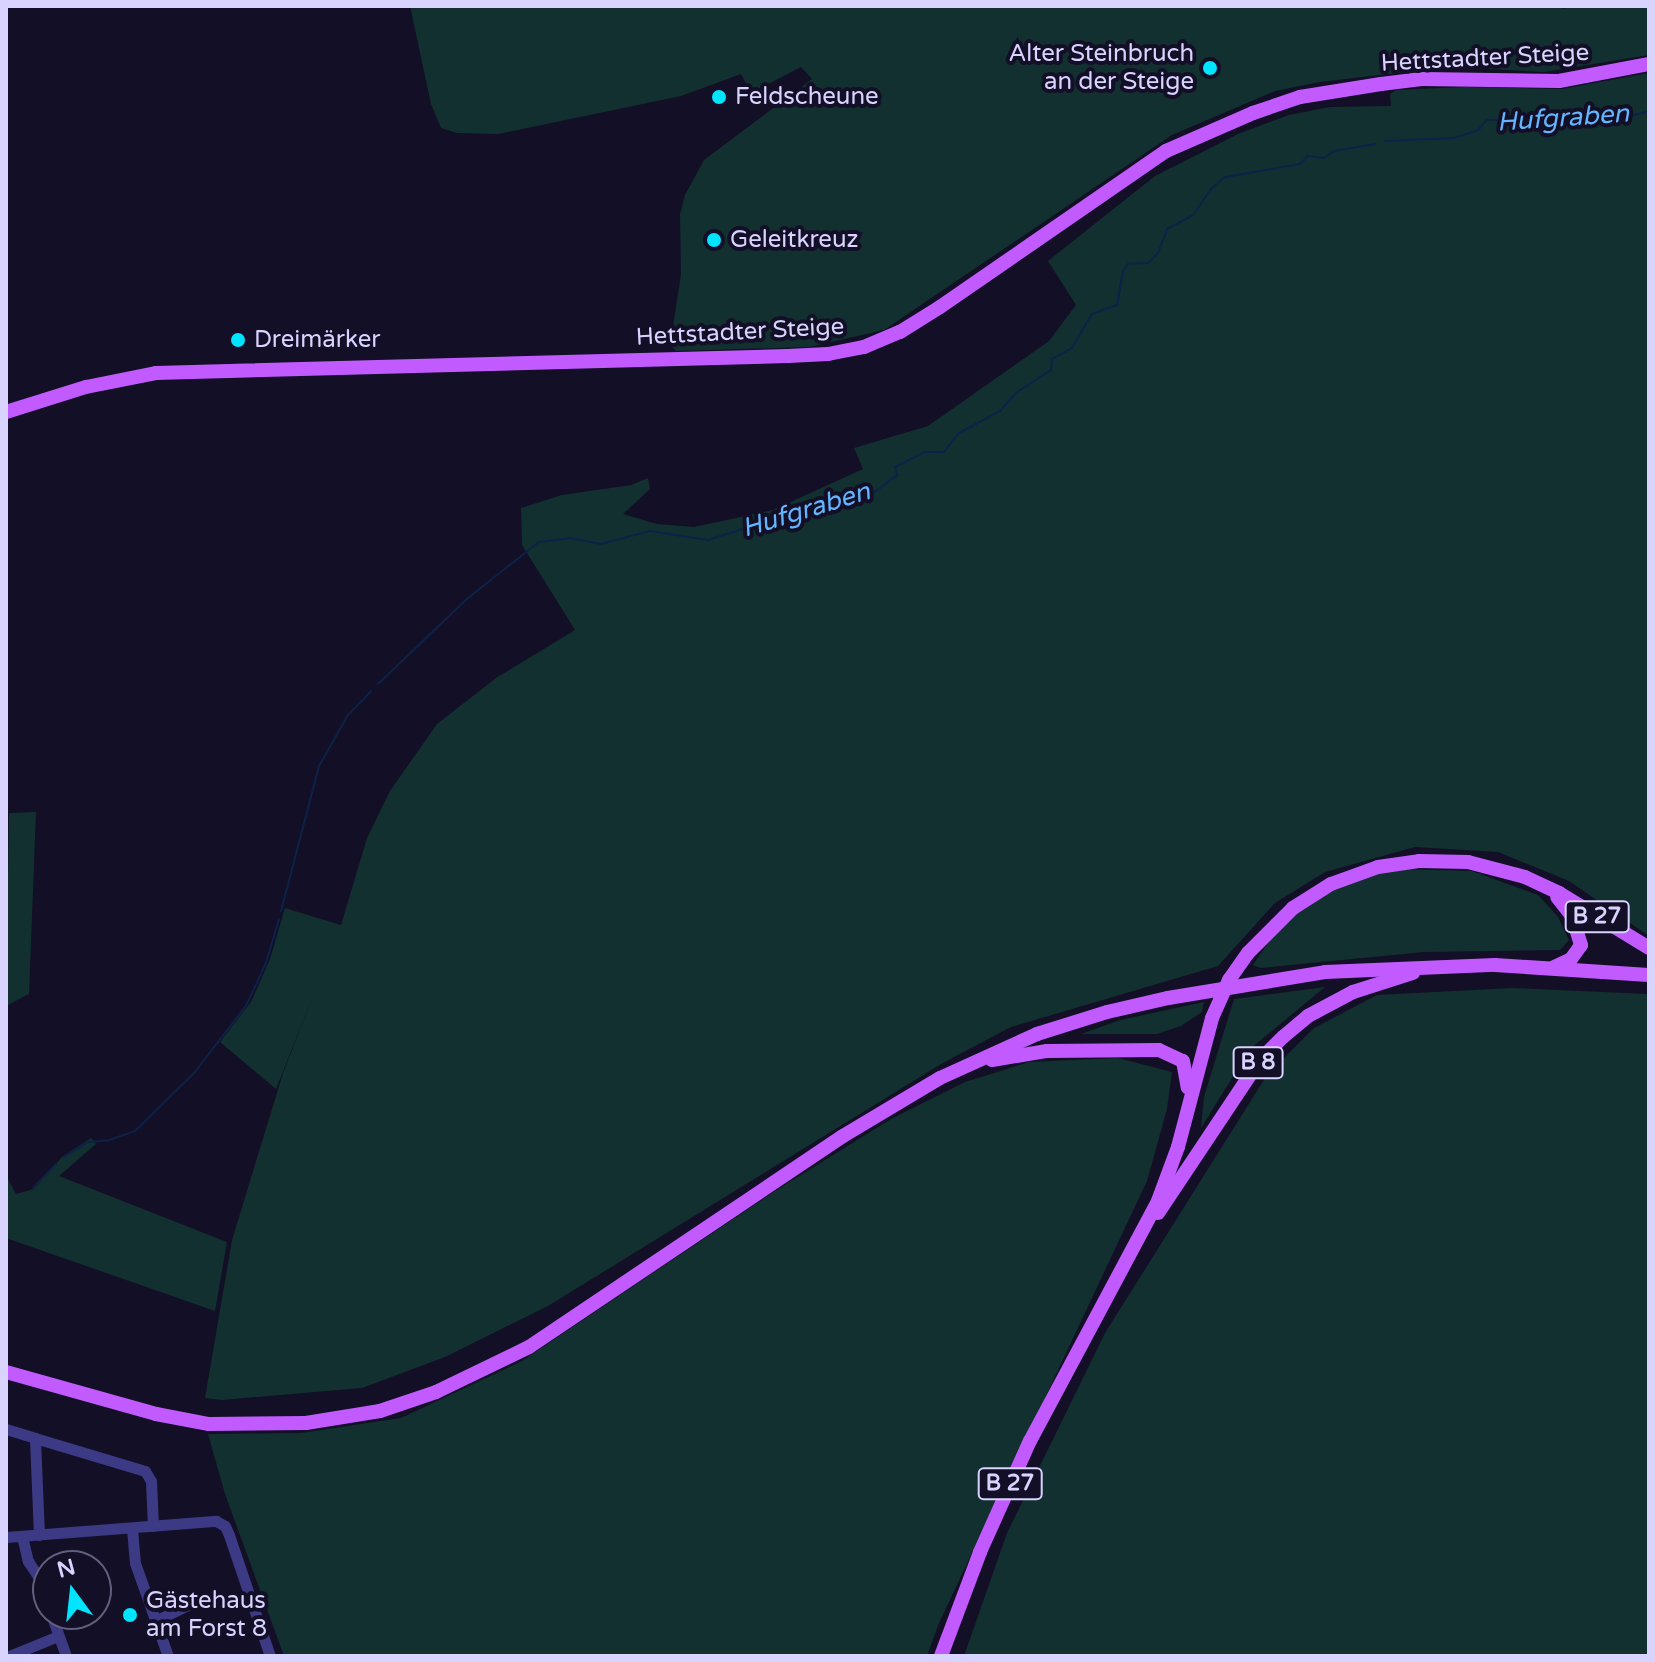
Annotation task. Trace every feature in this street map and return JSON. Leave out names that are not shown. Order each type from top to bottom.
[{"type":"main road","name":"Hettstadter Steige","points":[[6,412],[86,387],[156,373],[788,356],[828,354],[864,347],[900,332],[940,307],[1166,151],[1253,113],[1334,90],[1422,79],[1559,81],[1649,64]]},
{"type":"main road","name":"B 27","points":[[941,1656],[980,1552],[1030,1441],[1141,1235],[1170,1170],[1212,1018],[1229,980],[1270,927],[1311,895],[1331,884],[1378,867],[1419,861],[1468,862],[1504,870],[1545,886],[1649,948]]},
{"type":"main road","points":[[1545,886],[1567,907],[1580,937],[1577,954],[1551,968]]},
{"type":"main road","points":[[6,1372],[156,1414],[209,1424],[306,1423],[380,1411],[407,1403],[529,1347],[830,1144],[966,1065],[1073,1022],[1168,998],[1325,972],[1438,966]]},
{"type":"main road","name":"B 8","points":[[1141,1235],[1260,1060],[1308,1016],[1353,992],[1438,966],[1551,968],[1649,975]]},
{"type":"main road","name":"B 27","points":[[966,1065],[1047,1051],[1159,1050],[1183,1061],[1188,1104]]},
{"type":"street","points":[[6,1429],[145,1471],[151,1481],[153,1526]]},
{"type":"street","points":[[35,1438],[39,1535]]},
{"type":"street","points":[[6,1537],[216,1521],[225,1526],[270,1655]]},
{"type":"street","points":[[132,1529],[135,1563],[168,1656]]},
{"type":"street","points":[[22,1536],[32,1567]]},
{"type":"street","points":[[155,1621],[190,1604]]},
{"type":"street","points":[[56,1630],[66,1656]]},
{"type":"street","points":[[9,1656],[58,1636]]},
{"type":"green space","points":[[410,6],[1562,6],[1563,9],[1569,6],[1649,6],[1649,55],[1544,72],[1447,67],[1320,82],[1275,91],[1172,135],[884,330],[809,347],[676,351],[672,347],[672,333],[681,274],[680,214],[685,195],[704,160],[812,79],[801,67],[751,93],[741,74],[681,96],[498,134],[457,133],[441,128],[431,104]]},
{"type":"green space","points":[[1649,73],[1649,936],[1569,881],[1498,852],[1415,847],[1325,872],[1275,903],[1218,966],[1011,1027],[941,1064],[548,1306],[445,1357],[362,1388],[222,1400],[205,1398],[232,1240],[283,1073],[315,991],[276,1089],[220,1042],[251,1002],[270,959],[285,908],[341,925],[367,838],[390,791],[437,724],[496,678],[575,630],[522,545],[521,508],[562,495],[631,485],[648,478],[650,489],[623,514],[657,524],[694,527],[773,510],[863,469],[854,448],[928,426],[1049,341],[1076,305],[1048,261],[1155,176],[1238,134],[1289,115],[1330,107],[1391,106],[1390,94],[1396,90],[1465,87],[1562,89]]},
{"type":"green space","points":[[36,812],[29,994],[6,1006],[9,813]]},
{"type":"green space","points":[[1399,869],[1472,871],[1538,895],[1558,917],[1569,940],[1560,950],[1424,952],[1261,968],[1253,965],[1276,931],[1305,905],[1331,889],[1364,876]]},
{"type":"green space","points":[[1325,987],[1250,1049],[1201,1128],[1204,1097],[1234,999]]},
{"type":"green space","points":[[1512,988],[1649,994],[1649,1656],[964,1656],[1007,1533],[1105,1333],[1267,1075],[1314,1028],[1377,995]]},
{"type":"green space","points":[[1204,1002],[1202,1012],[1181,1026],[1157,1034],[1081,1034],[1120,1020]]},
{"type":"green space","points":[[1118,1058],[1172,1072],[1167,1109],[1147,1181],[939,1623],[927,1656],[284,1656],[225,1494],[208,1434],[301,1433],[401,1418],[522,1361],[772,1193],[891,1119],[965,1082],[1029,1062]]},
{"type":"green space","points":[[91,1138],[96,1144],[59,1176],[227,1242],[215,1311],[6,1238],[6,1175],[16,1194],[34,1189],[62,1157]]},
{"type":"waterway","name":"Hufgraben","points":[[1385,141],[1454,138],[1478,130],[1487,120],[1618,119],[1649,111]]},
{"type":"waterway","name":"Hufgraben","points":[[378,684],[468,598],[539,542],[570,538],[601,544],[650,531],[708,540],[872,494],[897,475],[895,467],[925,452],[944,452],[959,433],[1000,411],[1016,393],[1051,370],[1052,359],[1072,348],[1092,314],[1117,305],[1123,271],[1128,264],[1148,263],[1158,253],[1167,229],[1193,215],[1211,189],[1225,177],[1300,164],[1308,156],[1324,158],[1334,151],[1375,144]]},
{"type":"waterway","name":"Hufgraben","points":[[281,911],[319,766],[348,715],[371,691]]},
{"type":"waterway","name":"Hufgraben","points":[[64,1157],[88,1142],[109,1140],[135,1131],[194,1073],[246,1006],[266,963],[279,919]]},
{"type":"waterway","name":"Hufgraben","points":[[33,1188],[56,1164]]},
{"type":"place","name":"Alter Steinbruch an der Steige","points":[[1210,68]]},
{"type":"place","name":"Feldscheune","points":[[719,97]]},
{"type":"place","name":"Geleitkreuz","points":[[714,240]]},
{"type":"place","name":"Dreimärker","points":[[238,340]]},
{"type":"place","name":"Gästehaus am Forst 8","points":[[130,1615]]}]
